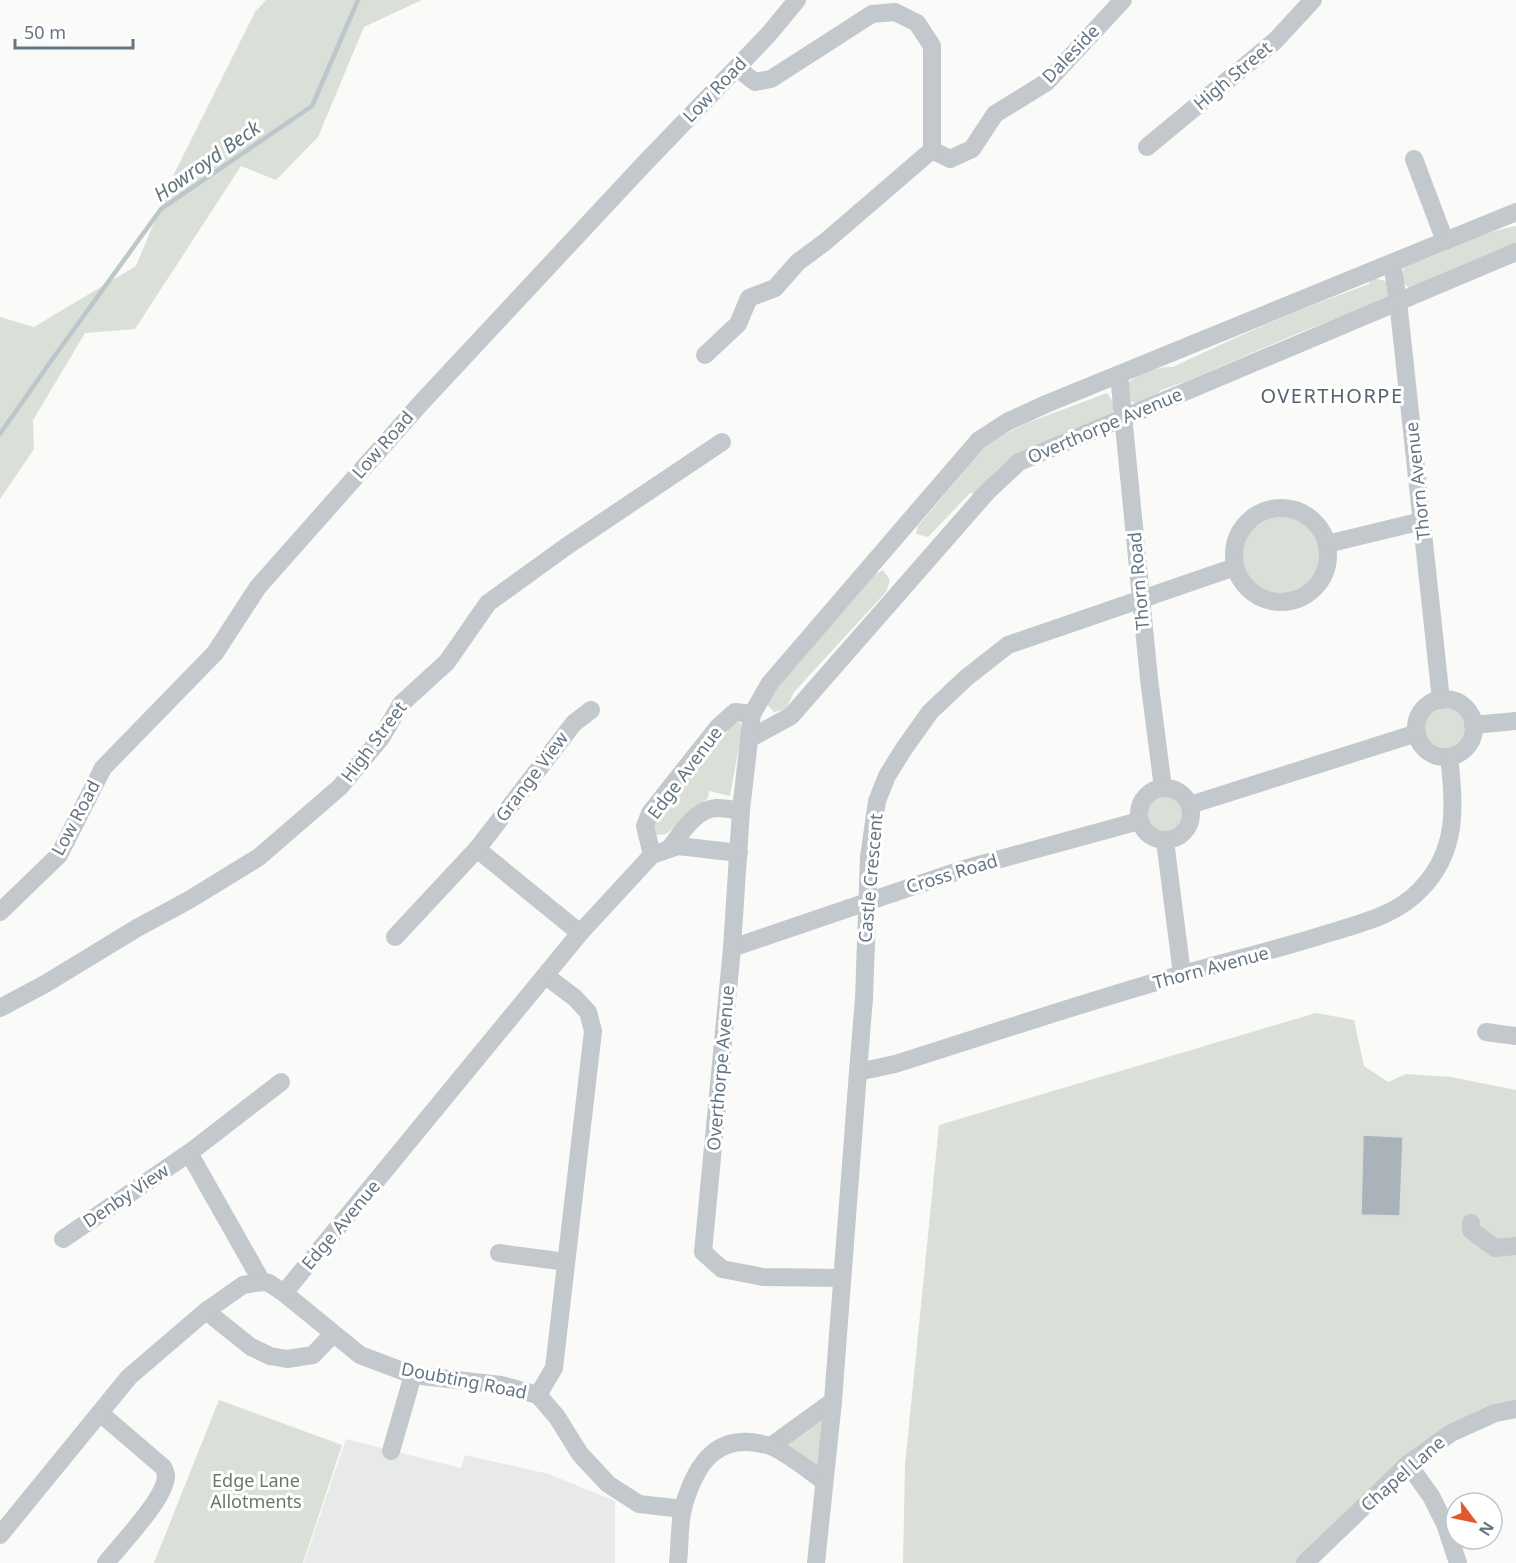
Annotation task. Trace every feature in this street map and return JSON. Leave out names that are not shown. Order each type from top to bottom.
[{"type":"street","name":"Low Road","points":[[0,912],[59,855],[103,768],[215,653],[266,578],[421,403],[768,35],[797,0]]},
{"type":"street","name":"Daleside","points":[[932,150],[950,159],[972,149],[995,114],[1047,82],[1123,0]]},
{"type":"street","name":"High Street","points":[[1147,147],[1275,41],[1313,0]]},
{"type":"street","points":[[705,355],[738,324],[749,298],[775,288],[798,262],[825,242],[932,150],[932,46],[917,22],[899,6],[872,14],[771,79],[755,82],[736,68]]},
{"type":"street","points":[[1414,159],[1444,241]]},
{"type":"street","name":"Overthorpe Avenue","points":[[842,1278],[763,1276],[722,1269],[703,1252],[749,739],[752,714],[770,683],[979,440],[1007,422],[1516,212]]},
{"type":"street","name":"Overthorpe Avenue","points":[[749,739],[791,716],[987,492],[1019,462],[1516,252]]},
{"type":"street","name":"Thorn Avenue","points":[[1392,263],[1441,700]]},
{"type":"street","name":"Thorn Road","points":[[1119,375],[1149,679],[1163,788]]},
{"type":"street","name":"High Street","points":[[0,1008],[45,984],[259,857],[340,787],[381,738],[401,704],[447,662],[488,603],[567,546],[722,442]]},
{"type":"street","points":[[1289,508],[1304,513],[1316,523],[1327,544],[1327,564],[1324,575],[1315,588],[1303,597],[1289,601],[1272,602],[1258,597],[1244,584],[1235,567],[1235,544],[1241,530],[1251,518],[1269,509],[1289,508]]},
{"type":"street","points":[[1327,544],[1422,521]]},
{"type":"street","name":"Castle Crescent","points":[[816,1563],[833,1401],[864,998],[869,856],[877,801],[887,776],[930,712],[966,678],[1008,645],[1235,567]]},
{"type":"street","points":[[1441,700],[1454,701],[1462,705],[1468,711],[1473,725],[1473,736],[1470,743],[1459,753],[1449,757],[1436,756],[1428,751],[1421,744],[1417,733],[1421,713],[1431,703],[1441,700]]},
{"type":"street","name":"Grange View","points":[[395,937],[477,849],[574,723],[591,710]]},
{"type":"street","name":"Edge Avenue","points":[[660,852],[645,826],[650,813],[718,727],[735,712],[752,714]]},
{"type":"street","points":[[1473,725],[1516,721]]},
{"type":"street","points":[[1190,805],[1417,733]]},
{"type":"street","name":"Thorn Avenue","points":[[858,1072],[895,1064],[1182,974],[1269,952],[1377,918],[1403,905],[1422,888],[1436,869],[1448,844],[1454,817],[1449,757]]},
{"type":"street","points":[[1163,788],[1178,791],[1184,795],[1190,805],[1192,816],[1186,831],[1180,836],[1165,841],[1149,835],[1139,821],[1143,799],[1149,793],[1163,788]]},
{"type":"street","points":[[660,852],[702,813],[713,808],[741,810]]},
{"type":"street","name":"Cross Road","points":[[732,948],[963,869],[1139,821]]},
{"type":"street","points":[[1165,841],[1182,974]]},
{"type":"street","name":"Edge Avenue","points":[[284,1293],[580,933],[660,852],[678,846],[739,853]]},
{"type":"street","points":[[477,849],[580,933]]},
{"type":"street","name":"Doubting Road","points":[[284,1293],[360,1355],[413,1375],[501,1385],[538,1395],[554,1368],[593,1031],[588,1012],[575,998],[546,976]]},
{"type":"street","points":[[1486,1032],[1516,1036]]},
{"type":"street","name":"Denby View","points":[[63,1239],[189,1153],[281,1082]]},
{"type":"street","name":"Denby View","points":[[189,1153],[262,1282]]},
{"type":"street","points":[[1471,1223],[1472,1230],[1495,1248],[1516,1246]]},
{"type":"street","points":[[499,1253],[566,1262]]},
{"type":"street","points":[[0,1535],[129,1377],[207,1311],[243,1285],[269,1283],[284,1293]]},
{"type":"street","points":[[207,1311],[251,1347],[270,1356],[287,1359],[313,1355],[333,1334]]},
{"type":"street","points":[[391,1450],[413,1375]]},
{"type":"street","points":[[538,1395],[557,1417],[580,1454],[608,1484],[639,1504],[683,1509]]},
{"type":"street","points":[[771,1446],[833,1401]]},
{"type":"street","name":"Chapel Lane","points":[[1305,1563],[1408,1464],[1450,1432],[1495,1413],[1516,1409]]},
{"type":"street","points":[[100,1413],[163,1467],[167,1474],[164,1488],[150,1509],[106,1563]]},
{"type":"street","points":[[678,1563],[683,1509],[699,1467],[715,1449],[739,1442],[771,1446],[825,1481]]},
{"type":"street","points":[[1408,1464],[1431,1496],[1458,1563]]},
{"type":"shaded area","points":[[346,1439],[461,1468],[465,1455],[549,1474],[615,1501],[615,1563],[304,1563]]},
{"type":"green space","points":[[266,0],[422,0],[364,27],[318,137],[276,180],[241,166],[135,329],[85,333],[33,420],[34,449],[0,499],[0,317],[34,327],[136,266],[174,174],[255,12]]},
{"type":"green space","points":[[1516,226],[1516,244],[1409,288],[1402,281],[1405,265],[1488,233]]},
{"type":"green space","points":[[1371,278],[1388,283],[1388,298],[1161,390],[1154,397],[1137,404],[1128,400],[1127,383],[1137,377],[1155,369],[1173,367],[1270,323],[1369,284]]},
{"type":"green space","points":[[1107,393],[1116,406],[1112,413],[1035,447],[1000,467],[974,494],[970,493],[928,537],[916,534],[918,526],[988,443],[1027,423]]},
{"type":"green space","points":[[1281,508],[1299,511],[1314,522],[1325,537],[1328,555],[1325,573],[1314,588],[1299,599],[1281,602],[1263,599],[1248,588],[1237,573],[1234,555],[1237,537],[1248,522],[1263,511]]},
{"type":"green space","points":[[883,570],[890,580],[886,592],[794,692],[786,709],[774,712],[766,703],[775,689],[874,575]]},
{"type":"green space","points":[[1445,699],[1461,704],[1469,712],[1474,728],[1469,744],[1461,752],[1445,757],[1429,752],[1421,744],[1416,728],[1421,712],[1429,704]]},
{"type":"green space","points":[[735,722],[741,723],[742,730],[730,796],[709,791],[708,798],[666,834],[656,835],[654,828],[656,821]]},
{"type":"green space","points":[[1160,788],[1170,788],[1184,795],[1191,814],[1184,833],[1170,840],[1160,840],[1150,836],[1143,829],[1139,819],[1139,809],[1143,799],[1150,792]]},
{"type":"green space","points":[[1316,1013],[1354,1020],[1364,1066],[1388,1082],[1406,1074],[1451,1077],[1516,1090],[1516,1409],[1450,1433],[1303,1563],[903,1563],[905,1465],[939,1125]]},
{"type":"green space","name":"Edge Lane Allotments","points":[[219,1400],[342,1445],[303,1563],[154,1563]]},
{"type":"green space","points":[[833,1401],[824,1481],[771,1446]]},
{"type":"building","points":[[1363,1135],[1403,1137],[1400,1216],[1361,1215]]},
{"type":"waterway","name":"Howroyd Beck","points":[[0,434],[161,209],[312,106],[358,0]]},
{"type":"district","name":"OVERTHORPE","points":[[1332,396]]}]
